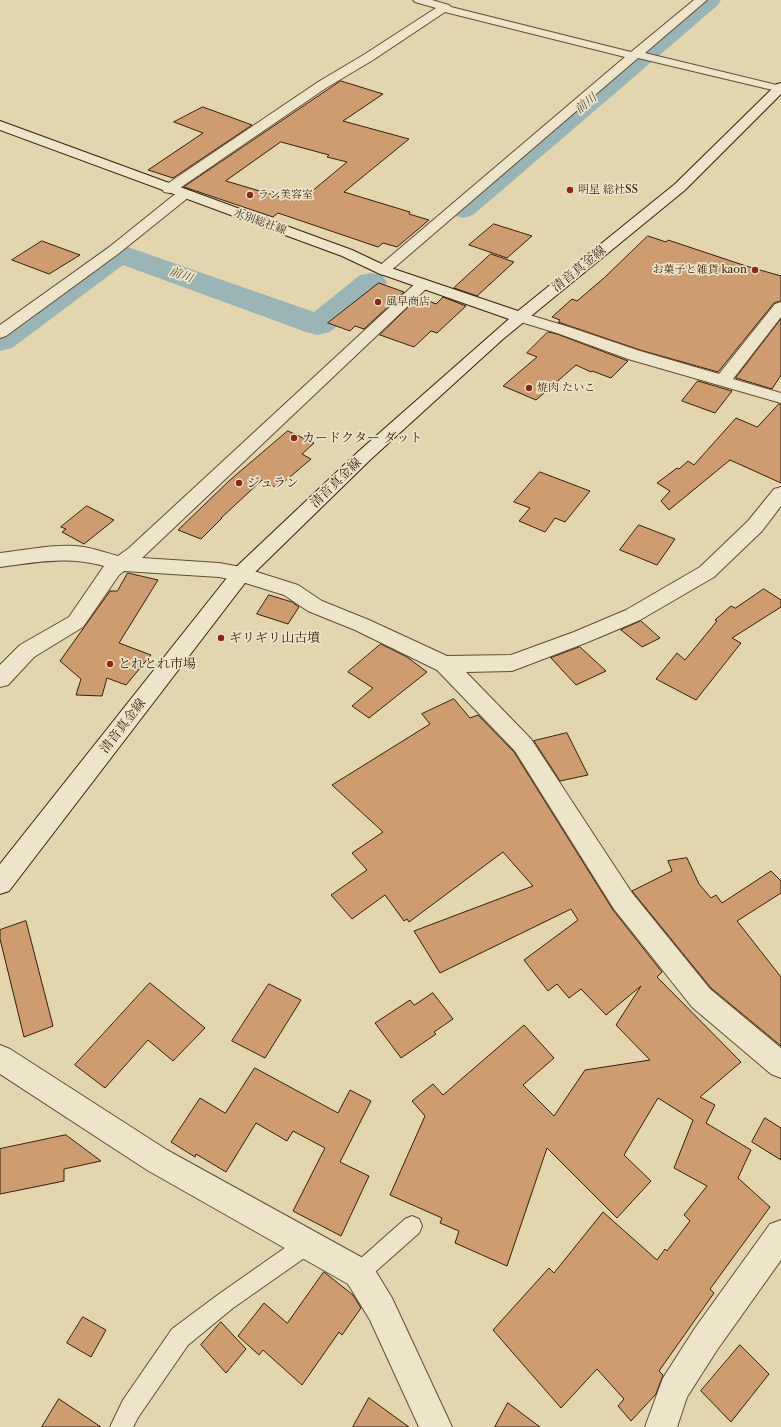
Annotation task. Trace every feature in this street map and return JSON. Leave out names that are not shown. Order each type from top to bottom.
[{"type":"street","points":[[419,0],[446,8],[780,88]]},
{"type":"street","points":[[169,189],[322,85],[370,57],[460,0]]},
{"type":"street","points":[[383,270],[639,55],[701,0]]},
{"type":"street","name":"清音真金線","points":[[0,883],[241,574],[365,455],[520,317],[680,187],[780,88]]},
{"type":"street","name":"水別総社線","points":[[0,125],[169,189],[347,253],[383,270],[476,303],[563,330],[634,355],[781,398]]},
{"type":"street","points":[[0,333],[113,251],[184,194]]},
{"type":"street","points":[[0,679],[26,651],[76,622],[107,576],[136,553],[423,284]]},
{"type":"street","points":[[723,380],[781,307]]},
{"type":"street","points":[[445,664],[512,663],[581,638],[633,615],[708,572],[755,526],[781,493]]},
{"type":"street","points":[[0,560],[54,553],[70,553],[85,554],[122,564],[219,570],[241,574],[291,590],[315,606],[362,625],[445,664],[523,745],[623,901],[701,998],[781,1065]]},
{"type":"street","points":[[0,1058],[158,1160],[306,1245],[359,1273],[381,1309],[436,1427]]},
{"type":"street","points":[[661,1427],[674,1389],[706,1339],[781,1235]]},
{"type":"lane","points":[[359,1273],[412,1226]]},
{"type":"lane","points":[[121,1427],[131,1408],[180,1337],[226,1301],[306,1245]]},
{"type":"building","points":[[341,81],[383,94],[343,121],[409,139],[344,192],[410,212],[409,214],[429,220],[397,247],[383,243],[378,247],[278,213],[273,217],[184,187]],"holes":[[[281,142],[329,155],[327,157],[347,162],[305,197],[287,191],[280,197],[226,181]]]},
{"type":"building","points":[[203,107],[252,125],[173,178],[148,170],[203,133],[174,122]]},
{"type":"building","points":[[494,224],[532,236],[507,258],[469,245]]},
{"type":"building","points":[[648,236],[666,242],[668,240],[781,276],[781,301],[774,303],[718,372],[640,350],[558,322],[560,320],[552,317],[572,299],[577,301],[604,278]]},
{"type":"building","points":[[42,241],[80,255],[49,274],[12,260]]},
{"type":"building","points":[[491,254],[514,262],[477,296],[454,288]]},
{"type":"building","points":[[379,283],[404,292],[364,329],[355,326],[350,331],[328,323]]},
{"type":"building","points":[[419,297],[436,304],[443,297],[466,306],[437,333],[431,331],[414,347],[380,335]]},
{"type":"building","points":[[781,319],[781,375],[772,389],[736,378]]},
{"type":"building","points":[[548,332],[628,361],[611,378],[592,371],[591,372],[576,365],[536,400],[503,386],[537,357],[527,353]]},
{"type":"building","points":[[698,381],[732,391],[715,413],[682,401]]},
{"type":"building","points":[[779,404],[781,404],[781,483],[730,460],[669,510],[661,501],[670,491],[657,483],[677,468],[679,469],[688,461],[694,465],[736,418],[757,427]]},
{"type":"building","points":[[288,431],[314,443],[302,454],[311,459],[277,488],[262,480],[201,539],[178,530],[230,480]]},
{"type":"building","points":[[540,472],[590,491],[565,522],[555,518],[545,532],[519,521],[530,508],[514,502]]},
{"type":"building","points":[[87,506],[114,520],[84,544],[62,532],[66,529],[61,527]]},
{"type":"building","points":[[639,525],[675,539],[657,565],[620,550]]},
{"type":"building","points":[[128,573],[158,580],[119,643],[151,655],[126,685],[107,678],[102,696],[76,695],[81,679],[60,661],[110,591],[117,591]]},
{"type":"building","points":[[764,589],[781,600],[781,607],[732,638],[741,643],[696,700],[656,679],[677,653],[685,660],[717,621],[715,620],[731,606],[735,608]]},
{"type":"building","points":[[269,595],[292,602],[299,607],[288,624],[257,614]]},
{"type":"building","points":[[641,621],[660,638],[642,647],[621,630]]},
{"type":"building","points":[[381,644],[407,657],[427,672],[369,718],[352,706],[373,688],[348,672]]},
{"type":"building","points":[[580,647],[606,671],[576,685],[551,658]]},
{"type":"building","points":[[454,699],[470,718],[478,715],[514,752],[613,910],[662,972],[657,977],[741,1062],[700,1097],[715,1105],[706,1123],[751,1150],[738,1178],[770,1207],[710,1289],[714,1293],[659,1371],[663,1375],[656,1394],[631,1421],[618,1406],[624,1399],[597,1369],[561,1408],[493,1330],[549,1268],[554,1273],[603,1212],[657,1260],[665,1249],[667,1251],[690,1221],[684,1215],[707,1186],[674,1168],[693,1120],[658,1098],[624,1155],[651,1181],[617,1218],[547,1148],[507,1266],[455,1243],[459,1231],[440,1223],[442,1218],[390,1195],[425,1116],[412,1101],[433,1084],[443,1095],[524,1025],[554,1058],[523,1085],[554,1116],[585,1070],[650,1060],[616,1025],[641,986],[606,1015],[581,989],[569,998],[557,984],[548,991],[524,960],[578,920],[571,909],[440,973],[414,931],[533,886],[503,852],[409,922],[407,919],[404,921],[385,895],[352,919],[331,895],[367,870],[352,853],[383,832],[332,785],[430,724],[422,714]]},
{"type":"building","points":[[567,733],[588,775],[560,781],[534,741]]},
{"type":"building","points":[[687,858],[699,884],[711,898],[716,895],[722,903],[771,871],[781,881],[781,893],[737,921],[781,977],[781,1046],[711,988],[632,891],[672,871],[668,861]]},
{"type":"building","points":[[26,921],[53,1026],[24,1037],[0,939],[0,930]]},
{"type":"building","points":[[150,983],[205,1028],[173,1061],[148,1040],[105,1088],[75,1065]]},
{"type":"building","points":[[269,984],[301,1000],[265,1058],[232,1041]]},
{"type":"building","points":[[433,993],[453,1019],[434,1032],[436,1034],[401,1058],[375,1023],[410,1000],[414,1005]]},
{"type":"building","points":[[255,1068],[338,1113],[350,1090],[371,1101],[340,1162],[369,1176],[341,1236],[293,1211],[325,1148],[293,1131],[287,1141],[256,1123],[226,1172],[196,1154],[195,1157],[171,1142],[200,1098],[225,1113]]},
{"type":"building","points":[[765,1118],[781,1128],[781,1160],[752,1142]]},
{"type":"building","points":[[66,1135],[101,1161],[64,1169],[64,1181],[0,1194],[0,1149]]},
{"type":"building","points":[[324,1272],[353,1295],[361,1308],[342,1335],[339,1332],[302,1385],[263,1350],[259,1355],[238,1336],[264,1303],[287,1323]]},
{"type":"building","points":[[83,1317],[106,1330],[91,1357],[67,1343]]},
{"type":"building","points":[[221,1322],[246,1349],[226,1373],[201,1345]]},
{"type":"building","points":[[740,1345],[769,1374],[731,1422],[701,1391]]},
{"type":"building","points":[[369,1398],[409,1427],[353,1427]]},
{"type":"building","points":[[59,1399],[101,1427],[42,1427]]},
{"type":"building","points":[[508,1403],[540,1427],[495,1427]]},
{"type":"waterway","name":"前川","points":[[463,209],[710,0]]},
{"type":"waterway","name":"前川","points":[[0,341],[119,253],[318,325],[371,282]]},
{"type":"place","name":"明星 総社SS","points":[[570,190]]},
{"type":"place","name":"ラン美容室","points":[[250,195]]},
{"type":"place","name":"お菓子と雑貨 kaon","points":[[755,270]]},
{"type":"place","name":"風早商店","points":[[378,302]]},
{"type":"place","name":"焼肉 たいこ","points":[[529,388]]},
{"type":"place","name":"カードクター ダット","points":[[294,438]]},
{"type":"place","name":"ジュラン","points":[[239,483]]},
{"type":"place","name":"ギリギリ山古墳","points":[[221,638]]},
{"type":"place","name":"とれとれ市場","points":[[110,664]]}]
